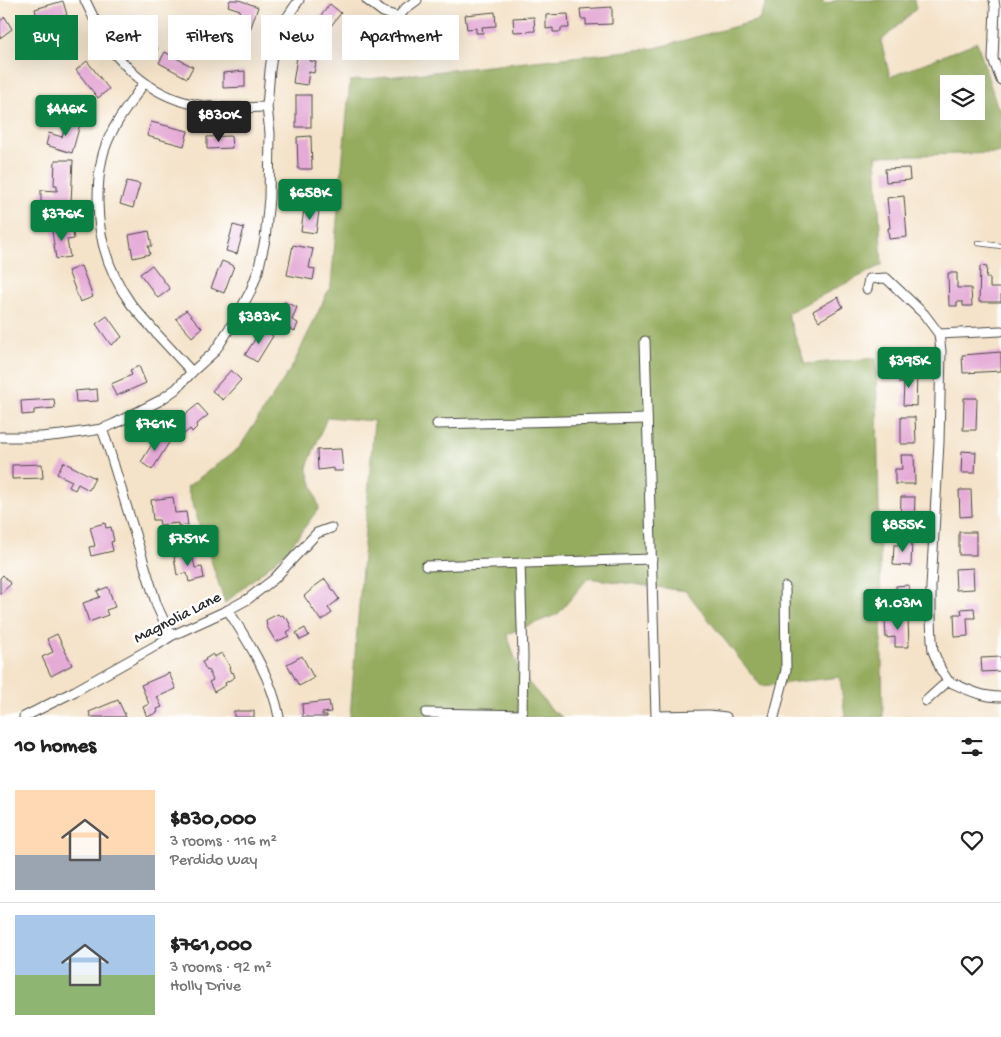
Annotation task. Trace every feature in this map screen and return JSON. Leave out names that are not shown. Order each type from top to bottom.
[{"type":"street","points":[[85,0],[110,48],[123,64],[144,83],[169,97],[188,104],[227,109],[267,107]]},
{"type":"street","points":[[0,437],[48,436],[102,429],[114,424],[176,389],[219,345],[242,309],[258,271],[265,240],[269,198],[270,133],[267,107],[273,49],[286,19],[299,0]]},
{"type":"street","points":[[367,0],[383,12],[392,15]]},
{"type":"street","points":[[400,15],[417,0]]},
{"type":"street","points":[[994,0],[994,59],[1001,80]]},
{"type":"street","points":[[144,83],[119,119],[105,148],[100,168],[98,189],[102,241],[111,268],[132,306],[192,372]]},
{"type":"street","points":[[867,289],[869,279],[886,278],[924,314],[939,334],[941,351],[939,442],[931,611],[933,650],[941,670],[948,681],[980,695],[1001,697]]},
{"type":"street","points":[[939,334],[1001,331]]},
{"type":"street","points":[[645,341],[656,717],[709,715],[726,717]]},
{"type":"street","points":[[437,424],[647,419]]},
{"type":"street","points":[[102,429],[157,606],[171,636]]},
{"type":"street","name":"Magnolia Lane","points":[[24,717],[75,691],[171,636],[248,599],[274,579],[317,533],[331,528]]},
{"type":"street","points":[[426,566],[652,560]]},
{"type":"street","points":[[426,713],[522,716],[523,656],[520,563]]},
{"type":"street","points":[[774,717],[786,670],[785,587]]},
{"type":"street","points":[[228,610],[246,638],[266,676],[276,700],[279,717]]},
{"type":"street","points":[[926,701],[948,681]]},
{"type":"lane","points":[[978,243],[1001,246]]},
{"type":"green space","points":[[768,0],[822,0],[825,4],[837,0],[914,0],[916,9],[881,41],[890,77],[977,42],[997,106],[1001,108],[1001,153],[876,156],[882,265],[787,313],[805,364],[876,358],[883,717],[845,717],[840,677],[761,686],[686,591],[588,578],[558,614],[507,634],[520,673],[554,712],[562,717],[350,717],[374,421],[327,417],[307,467],[319,508],[287,551],[225,603],[187,487],[239,448],[293,365],[331,285],[350,81],[655,48],[759,20]]},
{"type":"building","points":[[230,0],[239,0],[258,7],[251,27],[251,15],[238,15],[240,10],[228,6]]},
{"type":"building","points":[[63,1],[67,15],[36,15],[35,9]]},
{"type":"building","points":[[330,4],[341,13],[332,25],[332,15],[322,15]]},
{"type":"building","points":[[612,7],[612,24],[586,25],[586,19],[581,19],[580,9]]},
{"type":"building","points":[[495,12],[496,26],[482,27],[483,33],[476,33],[476,28],[467,29],[465,15]]},
{"type":"building","points":[[568,14],[569,28],[561,28],[561,32],[553,32],[553,28],[546,29],[546,15]]},
{"type":"building","points":[[5,17],[12,29],[0,38],[0,21]]},
{"type":"building","points":[[534,17],[535,31],[514,32],[513,18]]},
{"type":"building","points":[[165,52],[168,54],[168,60],[180,60],[193,67],[187,78],[159,63]]},
{"type":"building","points":[[296,60],[316,62],[314,73],[309,72],[307,85],[293,83]]},
{"type":"building","points":[[87,61],[109,89],[98,98],[76,70]]},
{"type":"building","points":[[245,71],[245,87],[223,88],[223,73]]},
{"type":"building","points":[[296,95],[311,95],[311,127],[296,127]]},
{"type":"building","points":[[68,117],[81,121],[72,153],[46,145],[49,133],[62,137]]},
{"type":"building","points":[[151,122],[188,131],[184,146],[147,136]]},
{"type":"building","points":[[231,136],[232,148],[207,149],[207,137]]},
{"type":"building","points":[[311,136],[312,169],[298,169],[297,137]]},
{"type":"building","points":[[55,160],[73,160],[71,203],[41,202],[41,190],[57,191],[57,185],[54,185]]},
{"type":"building","points":[[909,168],[910,180],[886,182],[885,169]]},
{"type":"building","points":[[127,181],[140,184],[133,208],[120,204]]},
{"type":"building","points":[[904,196],[907,237],[889,239],[888,228],[890,228],[887,198]]},
{"type":"building","points":[[304,209],[319,211],[316,233],[301,231]]},
{"type":"building","points":[[233,225],[244,228],[237,254],[226,251]]},
{"type":"building","points":[[72,227],[74,239],[67,240],[70,257],[56,259],[52,231]]},
{"type":"building","points":[[149,231],[152,246],[148,246],[150,254],[133,258],[129,235]]},
{"type":"building","points":[[293,245],[313,249],[309,268],[315,269],[313,280],[287,275]]},
{"type":"building","points":[[222,261],[234,266],[224,293],[211,288]]},
{"type":"building","points":[[152,265],[170,289],[158,298],[140,274]]},
{"type":"building","points":[[81,266],[93,297],[80,302],[68,271]]},
{"type":"building","points":[[980,266],[987,267],[986,278],[990,278],[990,288],[1001,288],[1001,302],[979,302]]},
{"type":"building","points":[[948,273],[957,273],[957,288],[971,288],[972,306],[963,306],[963,302],[957,302],[957,306],[949,306]]},
{"type":"building","points":[[838,297],[843,307],[819,321],[813,311]]},
{"type":"building","points":[[284,302],[297,307],[292,320],[298,323],[295,331],[276,324]]},
{"type":"building","points":[[186,310],[202,328],[192,337],[176,319]]},
{"type":"building","points":[[107,316],[122,337],[111,345],[96,324]]},
{"type":"building","points":[[262,328],[273,336],[257,362],[245,355]]},
{"type":"building","points":[[1001,352],[1001,371],[963,373],[962,355]]},
{"type":"building","points":[[139,366],[146,383],[116,396],[111,384],[132,375],[130,370]]},
{"type":"building","points":[[231,370],[241,380],[223,400],[212,391]]},
{"type":"building","points":[[899,374],[917,374],[916,406],[903,405],[904,383],[899,383]]},
{"type":"building","points":[[97,389],[98,401],[76,402],[75,391]]},
{"type":"building","points":[[964,398],[977,398],[976,430],[963,430]]},
{"type":"building","points":[[54,399],[55,408],[34,410],[34,414],[22,415],[21,401]]},
{"type":"building","points":[[198,404],[208,415],[196,425],[197,427],[192,432],[190,429],[184,434],[175,423]]},
{"type":"building","points":[[901,417],[915,417],[916,444],[901,444]]},
{"type":"building","points":[[159,433],[170,441],[152,470],[141,462]]},
{"type":"building","points":[[341,449],[343,471],[334,471],[334,468],[318,470],[317,450]]},
{"type":"building","points":[[962,451],[976,452],[975,473],[961,473]]},
{"type":"building","points":[[901,455],[914,455],[915,484],[895,484],[895,469],[902,469]]},
{"type":"building","points":[[63,462],[95,478],[89,490],[78,484],[75,490],[69,487],[72,481],[57,474]]},
{"type":"building","points":[[42,464],[43,478],[12,479],[12,465]]},
{"type":"building","points":[[959,490],[971,490],[972,516],[960,517]]},
{"type":"building","points":[[173,497],[175,513],[186,512],[188,525],[178,526],[178,523],[160,525],[159,520],[153,520],[151,500]]},
{"type":"building","points":[[901,497],[915,497],[914,530],[900,529]]},
{"type":"building","points":[[105,523],[106,528],[111,527],[114,541],[111,542],[113,551],[91,556],[89,547],[95,546],[90,527]]},
{"type":"building","points":[[959,532],[976,532],[976,555],[959,555]]},
{"type":"building","points":[[900,539],[912,540],[911,566],[893,565],[894,545],[900,545]]},
{"type":"building","points":[[192,553],[195,568],[202,567],[204,578],[189,582],[187,573],[177,575],[174,557]]},
{"type":"building","points":[[973,568],[974,589],[956,590],[955,569]]},
{"type":"building","points":[[3,575],[11,584],[0,594],[0,578]]},
{"type":"building","points":[[325,579],[339,599],[328,608],[332,613],[321,621],[304,596]]},
{"type":"building","points":[[909,585],[911,612],[897,613],[896,586]]},
{"type":"building","points":[[108,587],[115,607],[106,610],[108,615],[89,622],[83,603],[100,597],[97,591]]},
{"type":"building","points":[[974,608],[975,618],[967,618],[968,636],[955,637],[954,614],[962,614],[961,609]]},
{"type":"building","points":[[278,614],[280,616],[283,615],[285,619],[287,618],[292,629],[287,632],[289,636],[276,642],[267,627],[266,620]]},
{"type":"building","points":[[908,618],[909,647],[895,647],[895,637],[886,638],[885,619]]},
{"type":"building","points":[[305,628],[309,636],[300,640],[296,633]]},
{"type":"building","points":[[57,634],[72,665],[51,676],[42,657],[53,652],[47,639]]},
{"type":"building","points":[[222,653],[230,667],[231,673],[233,672],[235,677],[214,692],[209,682],[213,680],[202,662],[213,654],[214,657]]},
{"type":"building","points":[[302,656],[314,678],[299,686],[287,664]]},
{"type":"building","points":[[1001,657],[1001,671],[982,672],[981,658]]},
{"type":"building","points":[[169,673],[176,689],[157,697],[162,707],[157,709],[158,712],[147,717],[143,707],[149,704],[141,685]]},
{"type":"building","points":[[118,700],[126,717],[91,717],[89,712]]},
{"type":"building","points":[[329,701],[331,712],[322,713],[322,715],[327,715],[327,717],[303,717],[302,704]]},
{"type":"building","points":[[234,711],[254,711],[254,717],[234,717]]}]
